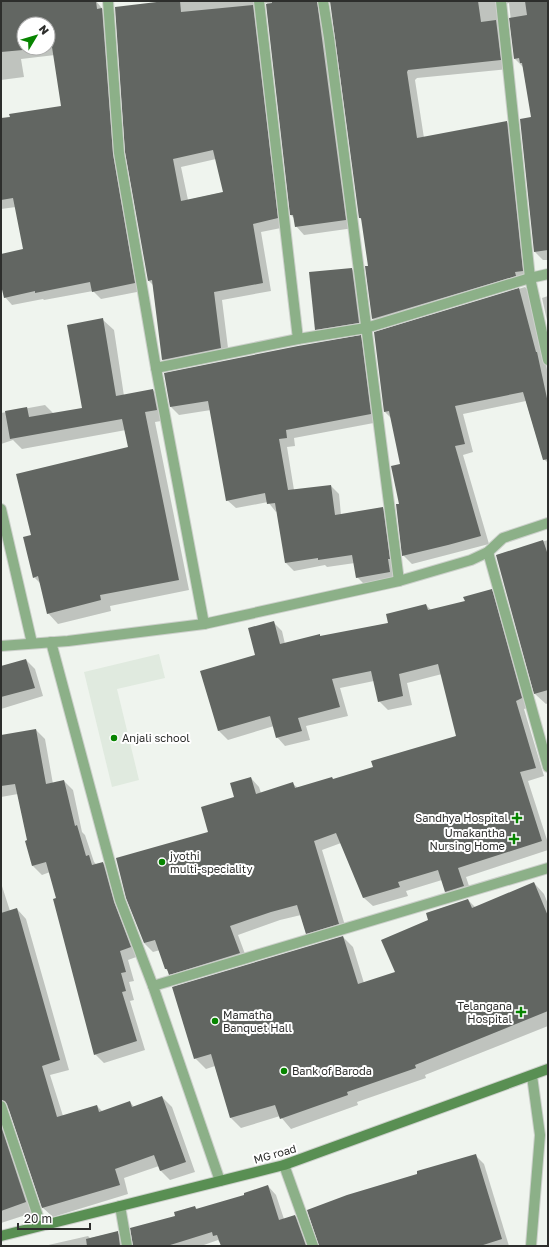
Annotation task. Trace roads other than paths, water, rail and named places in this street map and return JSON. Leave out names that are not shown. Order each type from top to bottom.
[{"type":"main road","name":"MG road","points":[[1,1236],[284,1165],[548,1070]]},
{"type":"street","points":[[108,1],[119,153],[156,368],[204,624]]},
{"type":"street","points":[[259,1],[298,339]]},
{"type":"street","points":[[323,1],[399,581]]},
{"type":"street","points":[[501,1],[530,278],[548,360]]},
{"type":"street","points":[[156,368],[298,339],[366,328],[530,278],[548,274]]},
{"type":"street","points":[[1,509],[32,643]]},
{"type":"street","points":[[1,646],[68,641],[204,624],[399,581],[471,560],[488,552],[503,538],[548,523]]},
{"type":"street","points":[[488,552],[548,767]]},
{"type":"street","points":[[51,642],[120,900],[154,986],[220,1181]]},
{"type":"street","points":[[154,986],[548,868]]},
{"type":"street","points":[[531,1246],[540,1135],[532,1076]]},
{"type":"street","points":[[1,1106],[41,1226]]},
{"type":"street","points":[[284,1165],[313,1246]]},
{"type":"street","points":[[120,1206],[128,1246]]},
{"type":"place","name":"Anjali school","points":[[114,738]]},
{"type":"place","name":"Sandhya Hospital","points":[[517,818]]},
{"type":"place","name":"Umakantha Nursing Home","points":[[514,839]]},
{"type":"place","name":"jyothi multi-speciality","points":[[162,862]]},
{"type":"place","name":"Telangana Hospital","points":[[521,1012]]},
{"type":"place","name":"Mamatha Banquet Hall","points":[[215,1021]]},
{"type":"place","name":"Bank of Baroda","points":[[284,1071]]}]
